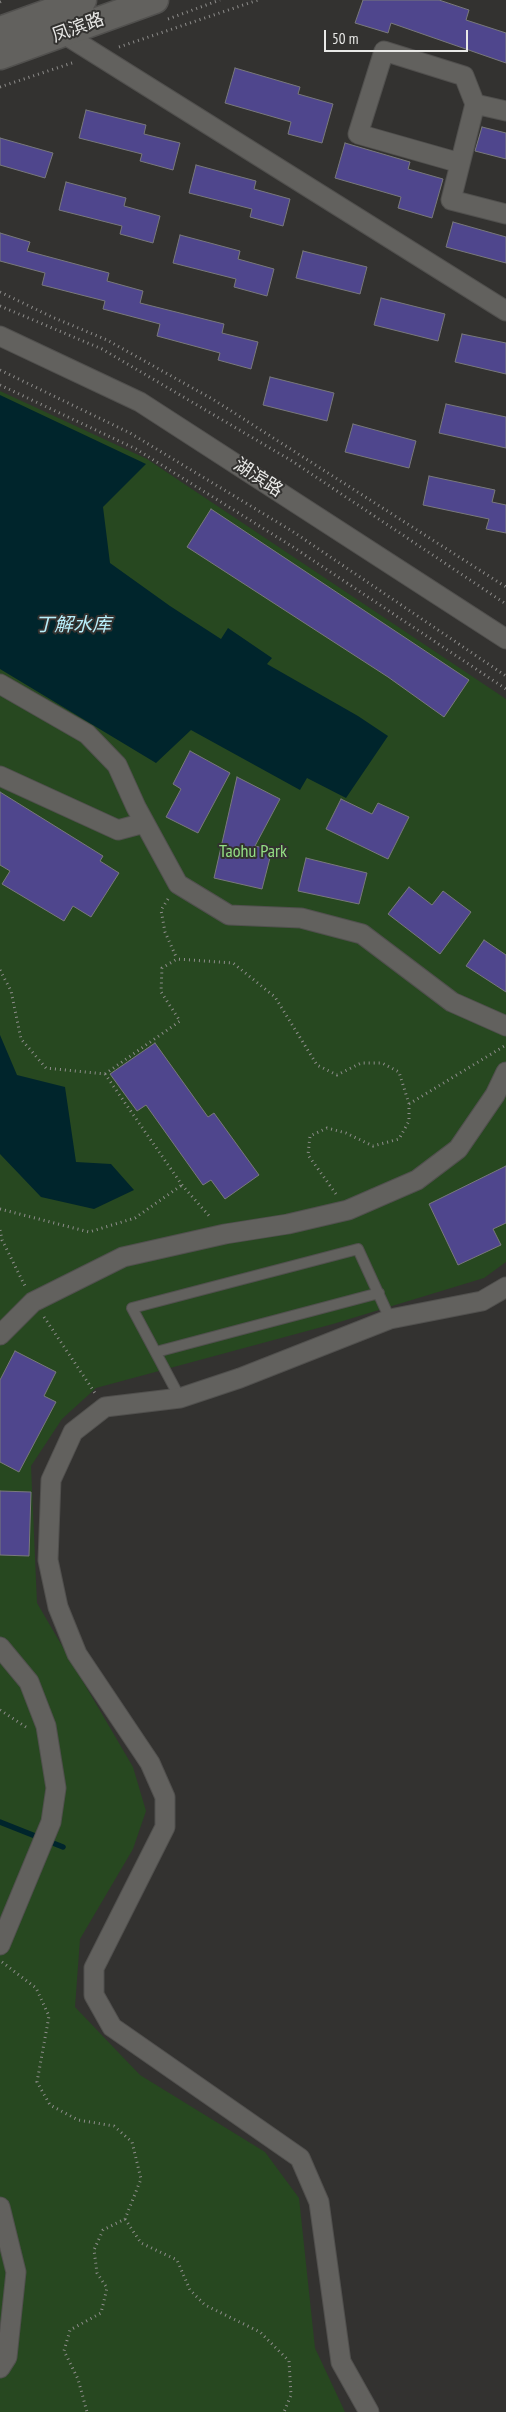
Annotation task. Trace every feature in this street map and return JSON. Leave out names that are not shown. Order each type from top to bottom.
[{"type":"street","name":"凤滨路","points":[[0,30],[83,0]]},
{"type":"street","name":"凤滨路","points":[[0,56],[155,0]]},
{"type":"street","points":[[64,34],[506,311]]},
{"type":"street","points":[[460,163],[358,134],[384,51],[464,76],[475,104],[451,200],[506,214]]},
{"type":"street","points":[[475,104],[506,112]]},
{"type":"street","name":"湖滨路","points":[[0,336],[140,402],[506,639]]},
{"type":"street","points":[[0,684],[87,734],[117,765],[144,823],[178,884],[228,915],[301,918],[362,934],[452,1002],[506,1026]]},
{"type":"street","points":[[0,776],[118,830],[144,823]]},
{"type":"street","points":[[0,1335],[33,1302],[123,1257],[225,1234],[288,1224],[348,1210],[417,1180],[458,1149],[495,1095],[506,1072]]},
{"type":"street","points":[[369,2412],[341,2362],[318,2202],[300,2158],[112,2027],[94,1995],[94,1968],[165,1827],[165,1797],[150,1763],[77,1654],[58,1607],[48,1560],[51,1480],[73,1432],[105,1407],[180,1398],[240,1378],[390,1319],[482,1301],[506,1286]]},
{"type":"street","points":[[0,1647],[29,1682],[46,1726],[56,1788],[51,1822],[0,1944]]},
{"type":"street","points":[[0,2208],[16,2272],[7,2356],[0,2368]]},
{"type":"lane","points":[[180,1398],[132,1308],[358,1249],[390,1319]]},
{"type":"lane","points":[[156,1352],[379,1293]]},
{"type":"path","points":[[0,2],[4,0]]},
{"type":"path","points":[[0,87],[258,0]]},
{"type":"path","points":[[0,292],[107,340],[214,400],[506,587]]},
{"type":"path","points":[[0,306],[102,349],[218,417],[292,461],[506,604]]},
{"type":"path","points":[[0,370],[139,438],[292,531],[506,676]]},
{"type":"path","points":[[0,385],[136,449],[293,547],[506,688]]},
{"type":"path","points":[[177,959],[165,932],[161,910],[178,884]]},
{"type":"path","points":[[0,970],[11,991],[21,1039],[46,1068],[105,1074],[180,1021],[162,992],[162,968],[177,959],[233,963],[275,997],[318,1065],[337,1075],[361,1063],[382,1063],[399,1072],[409,1104],[409,1121],[399,1139],[373,1146],[327,1128],[310,1136],[308,1155],[348,1210]]},
{"type":"path","points":[[409,1104],[506,1045]]},
{"type":"path","points":[[105,1074],[182,1185],[225,1234]]},
{"type":"path","points":[[0,1209],[89,1232],[135,1218],[182,1185]]},
{"type":"path","points":[[0,1230],[2,1240],[33,1302],[105,1407]]},
{"type":"path","points":[[0,1961],[36,1988],[49,2016],[37,2082],[50,2105],[78,2120],[114,2126],[132,2142],[141,2179],[125,2219],[103,2230],[94,2250],[97,2273],[107,2288],[101,2313],[70,2330],[64,2351],[78,2379],[87,2412]]},
{"type":"path","points":[[125,2219],[141,2243],[177,2260],[190,2290],[205,2305],[260,2332],[288,2361],[291,2395],[284,2412]]},
{"type":"green space","name":"Taohu Park","points":[[0,391],[147,459],[506,699],[506,1262],[484,1278],[333,1324],[96,1388],[62,1419],[31,1466],[37,1603],[133,1767],[146,1811],[133,1849],[80,1939],[75,2007],[140,2075],[265,2152],[299,2198],[315,2348],[345,2412],[0,2412]]},
{"type":"water","name":"丁解水库","points":[[0,395],[146,464],[103,507],[110,563],[170,606],[221,639],[228,628],[272,658],[267,664],[358,716],[388,736],[346,798],[307,778],[300,790],[191,730],[156,763],[0,669]]},
{"type":"water","points":[[0,1035],[17,1075],[65,1087],[76,1162],[111,1164],[134,1190],[94,1209],[41,1197],[0,1154]]},
{"type":"building","points":[[363,0],[439,0],[469,10],[466,20],[506,33],[506,63],[391,23],[388,33],[355,23]]},
{"type":"building","points":[[235,68],[300,87],[298,94],[333,104],[322,143],[288,134],[291,122],[225,103]]},
{"type":"building","points":[[86,110],[146,125],[144,134],[180,143],[173,170],[140,161],[142,154],[79,138]]},
{"type":"building","points":[[482,127],[506,133],[506,159],[475,151]]},
{"type":"building","points":[[0,138],[53,153],[45,178],[0,165]]},
{"type":"building","points":[[345,143],[410,162],[408,169],[443,179],[432,218],[398,208],[401,197],[335,178]]},
{"type":"building","points":[[196,165],[256,181],[254,189],[290,199],[283,226],[250,217],[252,209],[189,193]]},
{"type":"building","points":[[66,182],[126,198],[124,206],[160,216],[153,243],[120,234],[122,226],[59,210]]},
{"type":"building","points":[[453,222],[506,237],[506,263],[446,247]]},
{"type":"building","points":[[0,233],[30,242],[27,251],[109,273],[107,281],[143,291],[140,303],[224,324],[222,333],[258,342],[251,369],[218,360],[220,353],[157,336],[160,324],[103,309],[105,301],[42,285],[45,273],[0,261]]},
{"type":"building","points":[[180,235],[240,251],[238,259],[274,269],[267,296],[234,287],[236,279],[173,263]]},
{"type":"building","points":[[303,251],[367,267],[360,294],[296,278]]},
{"type":"building","points":[[381,298],[445,314],[438,341],[374,325]]},
{"type":"building","points":[[462,334],[506,343],[506,374],[455,362]]},
{"type":"building","points":[[270,377],[334,393],[327,421],[263,405]]},
{"type":"building","points":[[446,404],[506,417],[506,448],[439,433]]},
{"type":"building","points":[[353,424],[416,441],[409,468],[345,452]]},
{"type":"building","points":[[429,476],[495,490],[492,502],[506,505],[506,533],[486,529],[489,519],[423,505]]},
{"type":"building","points":[[211,509],[469,680],[444,717],[388,677],[187,547]]},
{"type":"building","points":[[190,751],[230,773],[198,833],[166,817],[181,789],[173,784]]},
{"type":"building","points":[[237,777],[280,799],[255,846],[272,850],[262,889],[214,878]]},
{"type":"building","points":[[0,792],[103,856],[100,861],[119,873],[91,917],[73,906],[64,921],[2,884],[10,871],[0,865]]},
{"type":"building","points":[[341,799],[372,814],[378,803],[409,817],[388,859],[326,829]]},
{"type":"building","points":[[306,858],[367,873],[359,904],[298,891]]},
{"type":"building","points":[[409,887],[432,905],[443,891],[471,912],[440,954],[388,914]]},
{"type":"building","points":[[484,940],[506,955],[506,992],[466,966]]},
{"type":"building","points":[[155,1043],[208,1117],[214,1113],[259,1175],[225,1199],[211,1180],[203,1185],[146,1105],[137,1111],[110,1074]]},
{"type":"building","points":[[506,1166],[506,1223],[493,1229],[501,1245],[458,1265],[429,1204]]},
{"type":"building","points":[[15,1351],[56,1372],[44,1396],[56,1402],[19,1472],[0,1462],[0,1380]]},
{"type":"building","points":[[0,1491],[31,1492],[29,1556],[0,1555]]},
{"type":"waterway","points":[[0,1822],[63,1847]]}]
